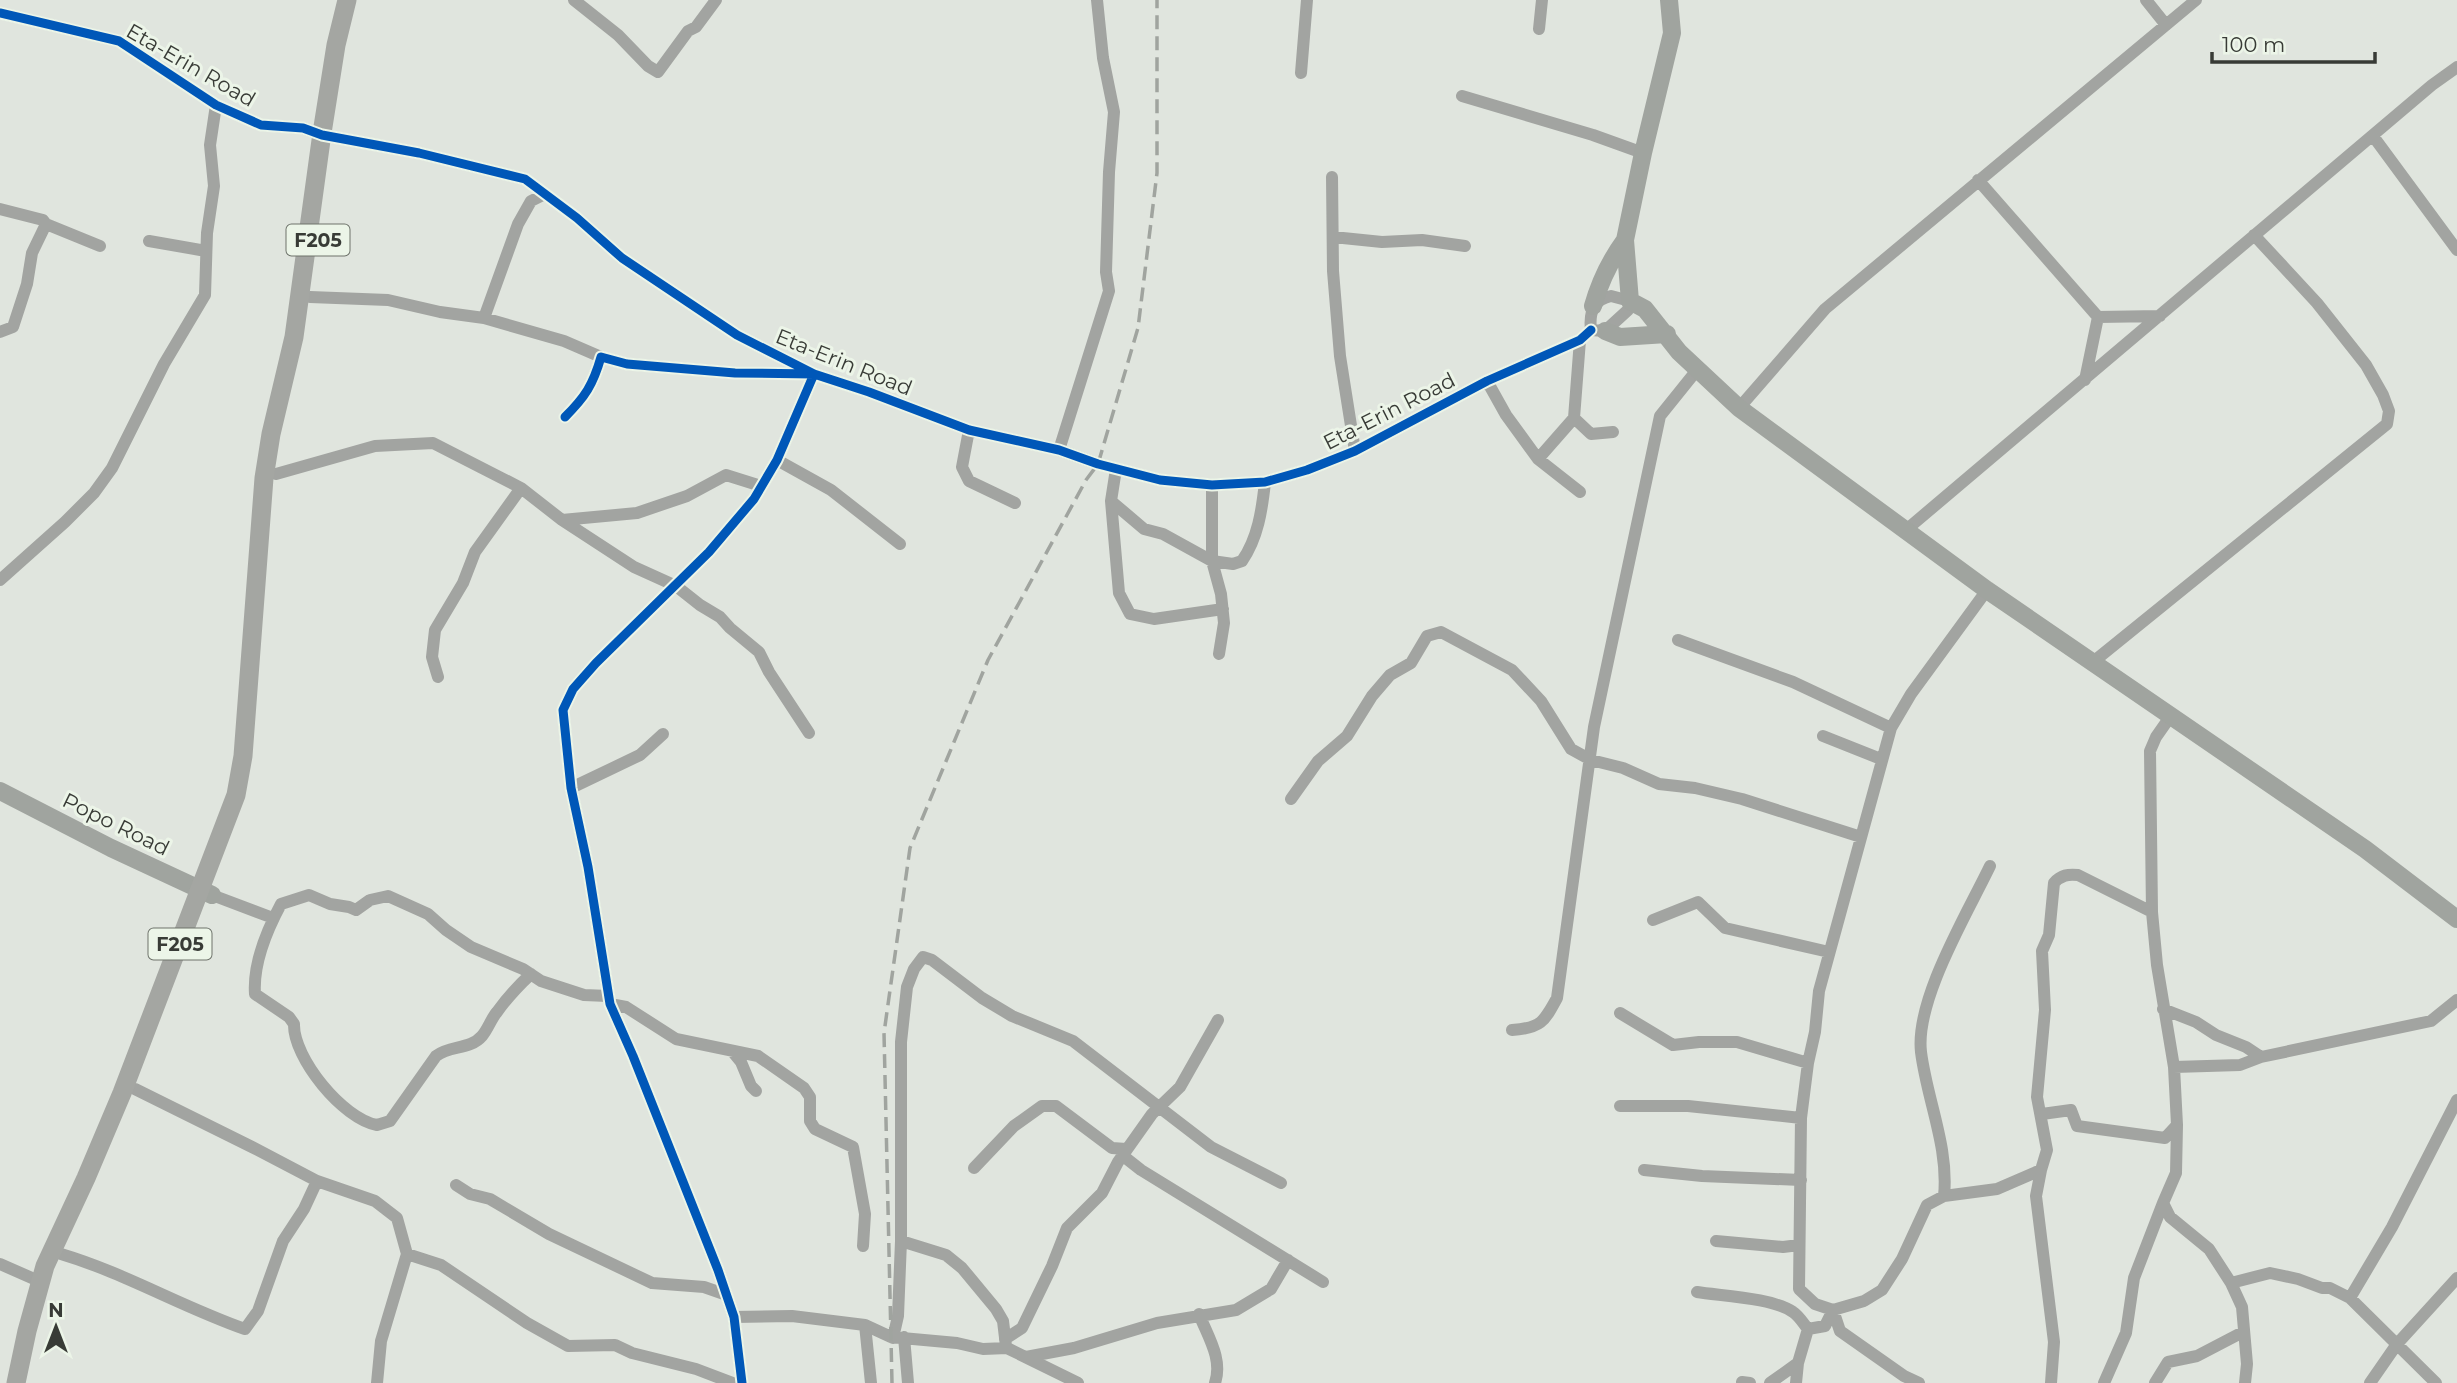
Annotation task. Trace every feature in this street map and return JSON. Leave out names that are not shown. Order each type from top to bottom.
[{"type":"main road","name":"F205","points":[[271,480],[304,336],[336,46],[347,0]]},
{"type":"main road","name":"F205","points":[[16,1383],[27,1331],[53,1248],[86,1178],[249,788],[271,480],[271,434],[298,317],[326,136],[356,0]]},
{"type":"main road","name":"F205","points":[[25,1383],[39,1320],[61,1254],[135,1089],[206,892]]},
{"type":"street","points":[[574,0],[658,72],[688,31],[696,27],[716,0]]},
{"type":"street","points":[[1059,450],[1109,291],[1106,272],[1108,172],[1114,112],[1097,0]]},
{"type":"street","points":[[1301,74],[1307,0]]},
{"type":"street","points":[[1539,29],[1542,0]]},
{"type":"street","points":[[1630,301],[1625,240],[1672,33],[1669,0]]},
{"type":"street","points":[[2146,0],[2166,25]]},
{"type":"street","points":[[1739,408],[1825,309],[2196,0]]},
{"type":"street","name":"Eta-Erin Road","points":[[0,13],[119,41],[216,105],[261,125],[303,128],[326,136],[468,164],[525,179],[577,218],[622,258],[737,335],[814,374],[969,430],[1059,450],[1160,480],[1213,485],[1265,482],[1307,470],[1355,451],[1487,381],[1598,331],[1628,310],[1630,301]]},
{"type":"street","points":[[1906,530],[2432,85],[2457,67]]},
{"type":"street","points":[[1462,96],[1593,135],[1643,153]]},
{"type":"street","points":[[0,580],[94,493],[112,468],[164,364],[205,295],[206,251],[214,187],[209,145],[216,105]]},
{"type":"street","points":[[2374,136],[2457,250]]},
{"type":"street","points":[[1332,177],[1333,271],[1340,356],[1355,451]]},
{"type":"street","points":[[1978,180],[2098,317],[2160,316]]},
{"type":"street","points":[[484,318],[518,224],[531,201],[545,194]]},
{"type":"street","points":[[0,209],[43,220],[100,246]]},
{"type":"street","points":[[0,332],[13,327],[27,284],[32,253],[46,223]]},
{"type":"street","points":[[2093,662],[2387,424],[2389,411],[2366,366],[2317,303],[2254,235]]},
{"type":"street","points":[[1333,237],[1382,242],[1422,240],[1465,246]]},
{"type":"street","points":[[1625,240],[1601,277],[1590,320],[1598,331],[1620,337],[1667,334]]},
{"type":"street","points":[[149,241],[206,251]]},
{"type":"street","points":[[1593,306],[1611,296],[1630,301],[1645,309],[1679,352],[1739,408],[1987,590],[2365,849],[2457,919]]},
{"type":"street","points":[[310,298],[388,300],[440,312],[484,318],[564,341],[601,357],[627,364],[735,373],[814,374],[777,460],[754,499],[709,552],[596,663],[573,689],[563,710],[571,788],[588,867],[609,1000],[718,1270],[734,1317],[742,1383]]},
{"type":"street","points":[[2085,380],[2098,317]]},
{"type":"street","points":[[1538,459],[1574,418],[1580,340]]},
{"type":"street","points":[[565,417],[589,391],[601,357]]},
{"type":"street","points":[[1512,1030],[1530,1028],[1544,1021],[1557,998],[1594,727],[1660,416],[1697,370]]},
{"type":"street","points":[[1487,381],[1506,415],[1538,459],[1580,492]]},
{"type":"street","points":[[1574,418],[1591,434],[1613,432]]},
{"type":"street","points":[[969,430],[962,467],[970,481],[1015,503]]},
{"type":"street","points":[[271,480],[375,446],[433,443],[521,488],[562,520],[634,568],[676,586],[700,606],[720,617],[759,652],[809,733]]},
{"type":"street","points":[[777,460],[831,490],[900,544]]},
{"type":"street","points":[[1116,469],[1111,501],[1119,593],[1130,614],[1154,619],[1223,609]]},
{"type":"street","points":[[562,520],[637,513],[687,495],[726,475],[761,486]]},
{"type":"street","points":[[1111,501],[1144,529],[1163,534],[1212,561],[1233,564],[1242,561],[1248,552],[1263,504],[1265,482]]},
{"type":"street","points":[[1213,485],[1212,561],[1224,623],[1219,654]]},
{"type":"street","points":[[438,677],[432,657],[435,630],[463,583],[475,552],[521,488]]},
{"type":"street","points":[[1987,590],[1911,694],[1891,728],[1829,952],[1819,991],[1801,1118],[1799,1289],[1815,1304],[1833,1310],[1864,1301],[1882,1290],[1902,1259],[1927,1205],[1944,1196],[1997,1189],[2041,1170]]},
{"type":"street","points":[[1291,799],[1318,761],[1348,736],[1373,695],[1390,676],[1411,663],[1427,636],[1441,632],[1512,670],[1541,701],[1571,749],[1591,760],[1623,768],[1659,785],[1695,788],[1742,799],[1861,837]]},
{"type":"street","points":[[1678,640],[1793,682],[1891,728]]},
{"type":"street","points":[[2104,1383],[2126,1333],[2134,1278],[2176,1173],[2174,1067],[2163,1009],[2152,912],[2150,751],[2170,717]]},
{"type":"street","points":[[571,788],[640,755],[663,734]]},
{"type":"street","points":[[1823,736],[1881,759]]},
{"type":"street","name":"Popo Road","points":[[0,791],[111,848],[206,892]]},
{"type":"street","points":[[1944,1196],[1946,1173],[1921,1051],[1922,1028],[1935,983],[1990,866]]},
{"type":"street","points":[[2052,1382],[2054,1342],[2036,1196],[2048,1150],[2037,1097],[2045,1010],[2042,951],[2049,934],[2054,883],[2068,874],[2078,875],[2152,912]]},
{"type":"street","points":[[206,892],[273,918]]},
{"type":"street","points":[[531,974],[509,996],[482,1036],[462,1047],[444,1050],[436,1056],[390,1121],[377,1125],[369,1124],[321,1085],[298,1046],[294,1024],[289,1017],[255,994],[254,978],[273,918],[281,904],[309,895],[330,904],[349,906],[356,910],[370,900],[388,895],[428,914],[471,947],[497,957],[531,974],[541,981],[626,1007],[676,1040],[758,1056],[804,1088],[810,1097],[810,1121],[815,1129],[853,1147],[865,1214],[863,1246]]},
{"type":"street","points":[[1653,920],[1698,902],[1725,928],[1829,952]]},
{"type":"street","points":[[908,1383],[898,1337],[901,1042],[906,987],[923,957],[932,960],[982,998],[1012,1016],[1073,1041],[1211,1147],[1281,1183]]},
{"type":"street","points":[[2174,1067],[2241,1065],[2261,1057],[2431,1021],[2457,1000]]},
{"type":"street","points":[[2163,1009],[2196,1022],[2261,1057]]},
{"type":"street","points":[[1620,1013],[1673,1045],[1737,1042],[1808,1063]]},
{"type":"street","points":[[734,1317],[792,1316],[865,1325],[898,1337],[983,1349],[1006,1344],[1022,1328],[1067,1228],[1102,1193],[1124,1152],[1159,1107],[1180,1087],[1218,1020]]},
{"type":"street","points":[[732,1051],[741,1062],[755,1091]]},
{"type":"street","points":[[135,1089],[317,1181],[375,1201],[397,1218],[407,1254],[382,1340],[377,1383]]},
{"type":"street","points":[[2350,1298],[2392,1227],[2457,1100]]},
{"type":"street","points":[[974,1168],[1014,1126],[1042,1106],[1056,1106],[1112,1149],[1124,1152],[1141,1170],[1323,1282]]},
{"type":"street","points":[[1619,1106],[1688,1106],[1801,1118]]},
{"type":"street","points":[[2042,1115],[2071,1110],[2077,1126],[2165,1138],[2177,1125]]},
{"type":"street","points":[[1644,1170],[1702,1176],[1801,1180]]},
{"type":"street","points":[[61,1254],[99,1265],[200,1313],[245,1329],[258,1311],[283,1241],[304,1209],[317,1181]]},
{"type":"street","points":[[456,1185],[470,1194],[490,1199],[549,1234],[652,1283],[704,1287],[724,1294]]},
{"type":"street","points":[[2163,1203],[2170,1217],[2208,1249],[2231,1283],[2242,1307],[2248,1364],[2245,1383]]},
{"type":"street","points":[[901,1241],[946,1255],[962,1268],[996,1309],[1003,1321],[1006,1344],[1025,1357],[1078,1383]]},
{"type":"street","points":[[1716,1241],[1783,1247],[1799,1245]]},
{"type":"street","points":[[407,1254],[442,1265],[527,1323],[568,1346],[615,1345],[632,1353],[696,1369],[733,1383]]},
{"type":"street","points":[[1025,1357],[1074,1349],[1157,1323],[1236,1310],[1271,1289],[1288,1260]]},
{"type":"street","points":[[0,1264],[41,1282]]},
{"type":"street","points":[[2231,1283],[2270,1273],[2298,1279],[2322,1289],[2330,1288],[2350,1298],[2436,1383]]},
{"type":"street","points":[[2370,1383],[2397,1344],[2457,1278]]},
{"type":"street","points":[[1697,1292],[1749,1298],[1786,1308],[1796,1314],[1808,1329]]},
{"type":"street","points":[[1808,1329],[1825,1326],[1833,1310]]},
{"type":"street","points":[[1833,1310],[1840,1331],[1904,1376],[1919,1383]]},
{"type":"street","points":[[1199,1314],[1216,1355],[1219,1371],[1215,1383]]},
{"type":"street","points":[[865,1325],[872,1383]]},
{"type":"street","points":[[1797,1383],[1798,1363],[1808,1329]]},
{"type":"street","points":[[2155,1383],[2168,1362],[2197,1356],[2243,1332]]},
{"type":"street","points":[[1771,1383],[1798,1363]]},
{"type":"railway","points":[[892,1383],[884,1033],[910,848],[988,660],[1086,480],[1098,464],[1138,328],[1157,173],[1157,0]]},
{"type":"cycle path","points":[[0,13],[119,41],[216,105],[261,125],[303,128],[322,135],[419,153],[525,179],[577,218],[622,258],[737,335],[814,374],[969,430],[1059,450],[1098,464],[1160,480],[1212,485],[1265,482],[1307,470],[1355,451],[1487,381],[1580,340],[1591,330]]},
{"type":"cycle path","points":[[565,417],[588,390],[601,357],[627,364],[735,373],[814,374],[777,460],[754,499],[709,552],[596,663],[573,689],[563,710],[571,788],[588,867],[610,1004],[718,1270],[734,1317],[742,1383]]}]
